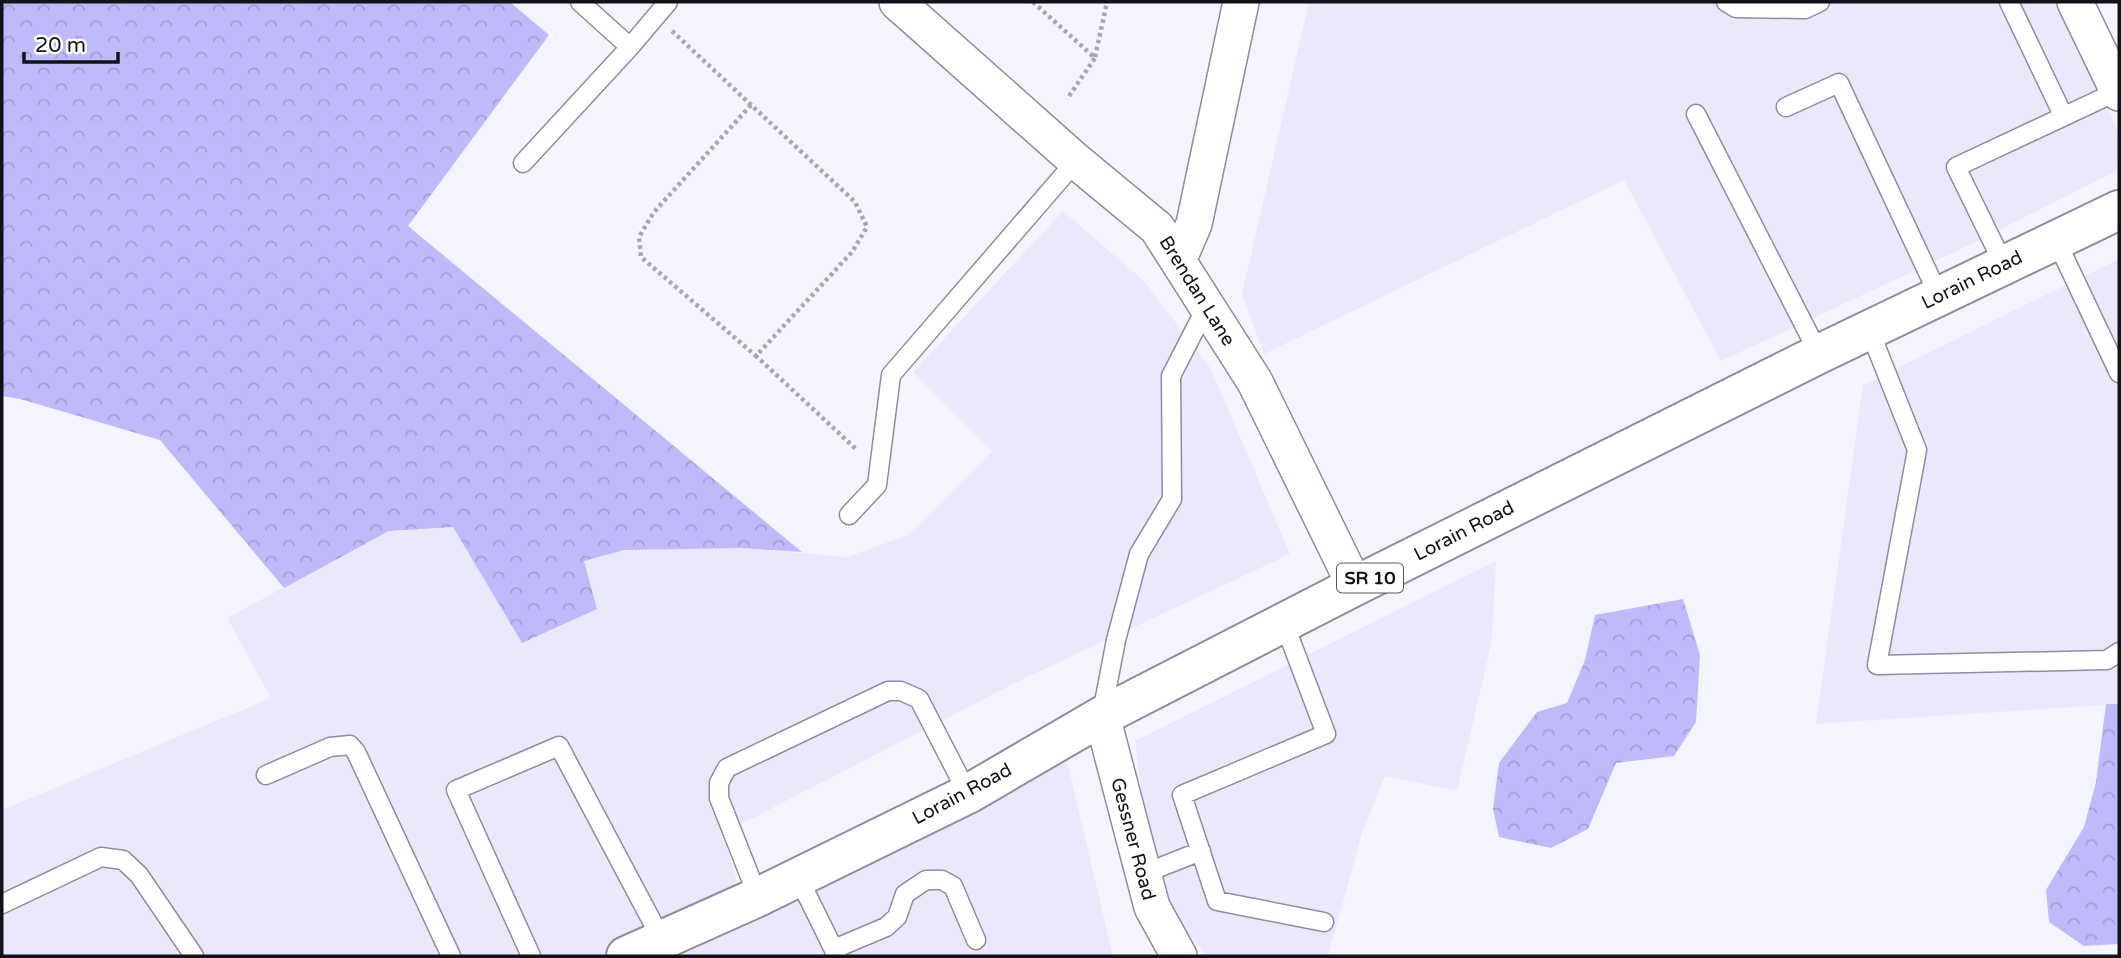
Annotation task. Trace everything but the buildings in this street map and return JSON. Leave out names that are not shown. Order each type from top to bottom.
[{"type":"main road","name":"Lorain Road","points":[[626,956],[666,948],[758,897],[968,794],[1102,716],[1355,586],[1869,329],[2119,209]]},
{"type":"street","name":"Brendan Lane","points":[[897,2],[1076,161],[1157,228],[1255,382],[1355,586]]},
{"type":"street","points":[[1178,261],[1194,224],[1241,2]]},
{"type":"street","points":[[2075,2],[2119,92]]},
{"type":"street","name":"Gessner Road","points":[[1102,716],[1152,907],[1179,956]]},
{"type":"lane","points":[[580,2],[630,47]]},
{"type":"lane","points":[[523,163],[668,2]]},
{"type":"lane","points":[[1726,2],[1736,8],[1805,9],[1820,2]]},
{"type":"lane","points":[[2010,2],[2063,116]]},
{"type":"lane","points":[[1786,107],[1839,83],[1939,296]]},
{"type":"lane","points":[[2004,265],[1956,167],[2119,92]]},
{"type":"lane","points":[[1696,114],[1819,354]]},
{"type":"lane","points":[[849,515],[877,485],[891,376],[1076,161]]},
{"type":"lane","points":[[2056,240],[2119,373]]},
{"type":"lane","points":[[1102,716],[1116,640],[1139,554],[1171,499],[1171,376],[1207,306]]},
{"type":"lane","points":[[1869,329],[1917,450],[1877,664],[2107,660],[2119,652]]},
{"type":"lane","points":[[1284,623],[1326,734],[1182,795],[1217,901],[1324,922]]},
{"type":"lane","points":[[758,897],[719,798],[719,783],[727,768],[888,691],[901,691],[919,699],[968,794]]},
{"type":"lane","points":[[266,775],[330,747],[350,745],[356,752],[451,956]]},
{"type":"lane","points":[[531,956],[456,790],[559,746],[666,948]]},
{"type":"lane","points":[[1143,874],[1201,851]]},
{"type":"lane","points":[[2,904],[101,857],[123,860],[139,875],[194,956]]},
{"type":"lane","points":[[798,877],[835,953],[886,927],[897,917],[905,894],[926,880],[942,880],[953,886],[976,940]]},
{"type":"path","points":[[1033,2],[1095,58]]},
{"type":"path","points":[[1067,99],[1095,58],[1107,2]]},
{"type":"path","points":[[656,16],[855,202],[867,228],[852,252],[756,356]]},
{"type":"path","points":[[751,105],[654,212],[639,237],[641,257],[756,356],[879,471]]},
{"type":"shaded area","points":[[1309,2],[2059,2],[2119,134],[2119,161],[2114,172],[1963,248],[1721,361],[1624,180],[1264,354],[1242,294]]},
{"type":"shaded area","points":[[1063,211],[1145,282],[1211,369],[1290,554],[1021,680],[720,835],[728,851],[740,892],[604,956],[2,956],[2,810],[271,698],[227,618],[390,531],[453,527],[597,609],[584,561],[624,550],[741,548],[847,557],[908,535],[992,451],[913,372]]},
{"type":"shaded area","points":[[2119,259],[2119,704],[1816,724],[1863,385]]},
{"type":"shaded area","points":[[1496,561],[1492,640],[1457,791],[1385,776],[1362,833],[1328,956],[1207,956],[1167,901],[1140,783],[1135,741]]},
{"type":"shaded area","points":[[1066,757],[1113,956],[663,956]]},
{"type":"green space","points":[[2,2],[510,2],[549,35],[408,226],[802,552],[741,548],[624,550],[584,561],[597,609],[522,643],[453,527],[389,531],[284,588],[160,440],[2,396]]},
{"type":"green space","points":[[1683,599],[1700,655],[1696,722],[1674,756],[1616,763],[1588,829],[1551,848],[1499,837],[1493,809],[1499,763],[1537,712],[1567,703],[1585,660],[1595,615]]},
{"type":"green space","points":[[2106,704],[2119,704],[2119,944],[2084,946],[2049,922],[2046,890],[2084,827],[2096,782]]}]
